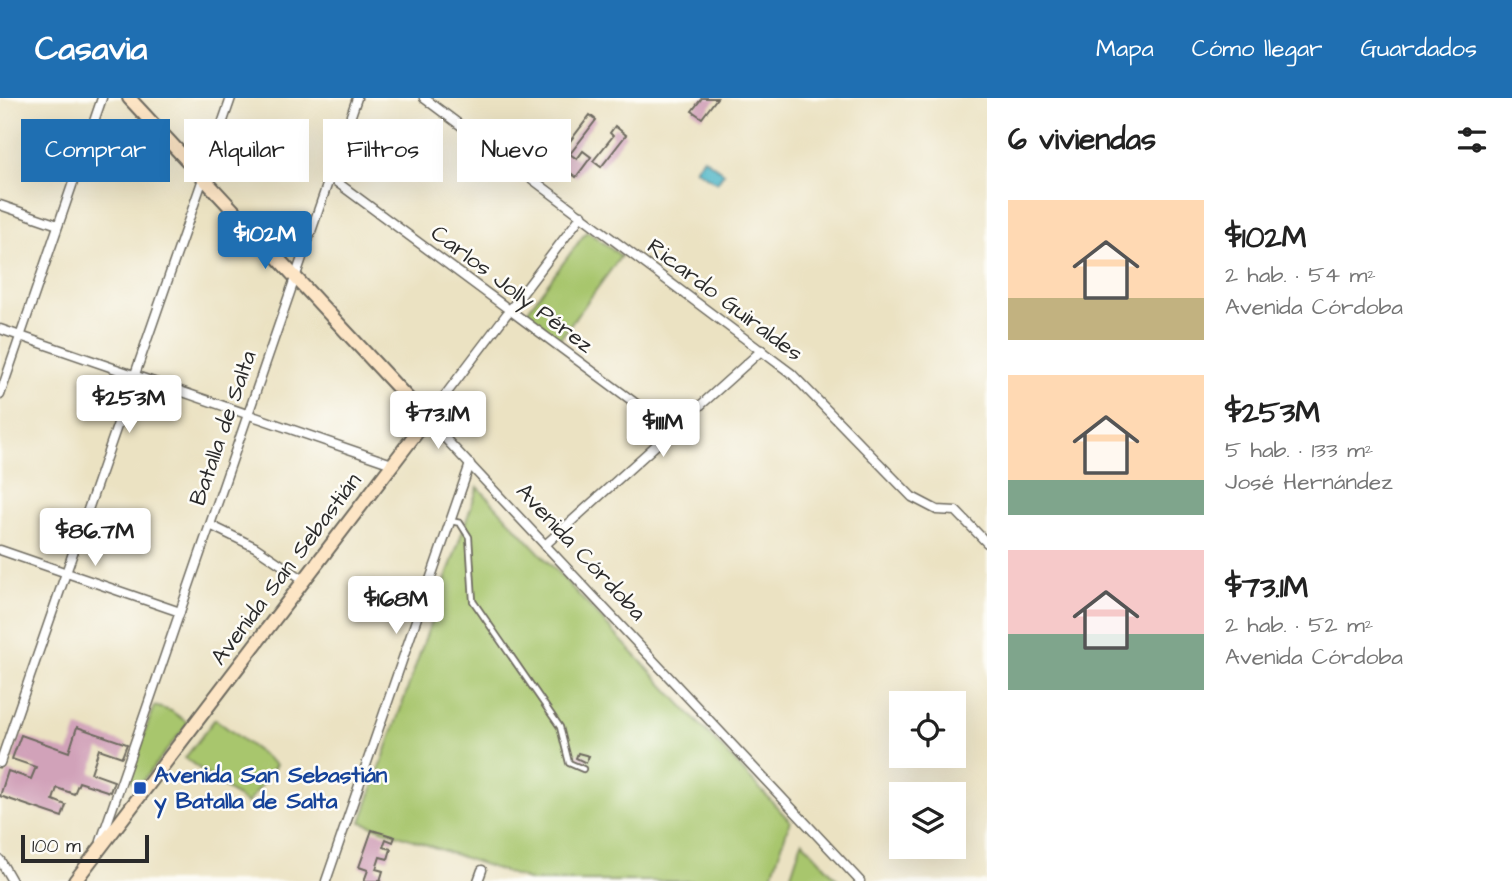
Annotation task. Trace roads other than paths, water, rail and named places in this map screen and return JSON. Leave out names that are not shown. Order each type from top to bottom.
[{"type":"street","points":[[0,395],[102,98]]},
{"type":"street","name":"Avenida Córdoba","points":[[129,98],[184,157]]},
{"type":"street","points":[[224,119],[231,98]]},
{"type":"street","name":"Batalla de Salta","points":[[350,119],[357,98]]},
{"type":"street","name":"Ricardo Guiraldes","points":[[424,98],[762,350],[792,374],[912,497],[937,510],[956,511],[987,543]]},
{"type":"street","points":[[0,763],[202,182]]},
{"type":"street","name":"Avenida Córdoba","points":[[207,182],[860,881]]},
{"type":"street","name":"Batalla de Salta","points":[[98,850],[328,182]]},
{"type":"street","name":"Carlos Jolly Pérez","points":[[337,182],[673,431]]},
{"type":"street","points":[[0,205],[58,225]]},
{"type":"street","name":"Avenida San Sebastián","points":[[75,881],[582,215]]},
{"type":"street","points":[[0,329],[392,464]]},
{"type":"street","points":[[545,545],[762,350]]},
{"type":"street","points":[[326,881],[470,464]]},
{"type":"street","points":[[210,525],[255,547],[304,580]]},
{"type":"street","points":[[0,550],[180,612]]},
{"type":"street","points":[[0,860],[12,881]]},
{"type":"street","points":[[478,881],[482,870]]},
{"type":"lane","points":[[451,521],[460,523],[469,537],[473,601],[560,727],[569,763],[583,769]]},
{"type":"water","points":[[704,158],[724,173],[717,183],[695,169]]},
{"type":"place","name":"Avenida San Sebastián y Batalla de Salta","points":[[140,788]]}]
